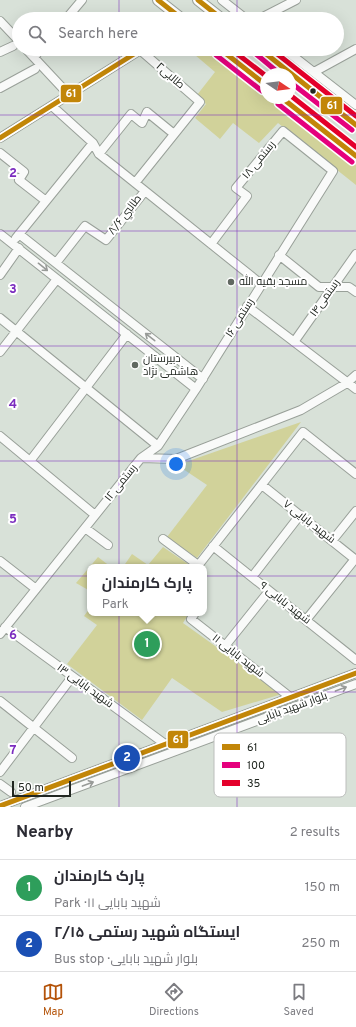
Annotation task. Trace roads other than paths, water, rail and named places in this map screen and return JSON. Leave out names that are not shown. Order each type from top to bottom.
[{"type":"main road","points":[[158,0],[173,12]]},
{"type":"main road","points":[[198,0],[213,12]]},
{"type":"main road","points":[[229,56],[260,80]]},
{"type":"main road","points":[[269,56],[356,125]]},
{"type":"main road","points":[[290,104],[356,156]]},
{"type":"street","points":[[72,12],[82,0]]},
{"type":"street","points":[[222,0],[237,12]]},
{"type":"street","points":[[273,12],[296,0]]},
{"type":"street","points":[[0,21],[12,38]]},
{"type":"street","points":[[0,52],[12,45]]},
{"type":"street","points":[[314,72],[356,50]]},
{"type":"street","points":[[0,138],[131,56]]},
{"type":"street","name":"طالبی۲","points":[[148,56],[200,102],[174,134]]},
{"type":"street","points":[[293,56],[356,105]]},
{"type":"street","points":[[34,57],[69,95]]},
{"type":"street","points":[[0,88],[35,69]]},
{"type":"street","points":[[52,106],[93,143],[99,154],[261,284]]},
{"type":"street","points":[[99,154],[131,114],[142,124],[147,112],[174,134],[135,183]]},
{"type":"street","name":"رستمی ۱۸","points":[[211,244],[247,196],[236,188],[283,131],[333,172]]},
{"type":"street","points":[[12,243],[93,143]]},
{"type":"street","points":[[0,153],[24,172],[19,180],[46,201]]},
{"type":"street","name":"رستمی ۱۶","points":[[141,458],[158,446],[203,379],[279,255],[333,172]]},
{"type":"street","name":"طالبي ۸/۶","points":[[56,263],[85,226],[106,240],[145,191]]},
{"type":"street","points":[[0,234],[196,389]]},
{"type":"street","points":[[19,234],[203,379]]},
{"type":"street","points":[[0,275],[19,248]]},
{"type":"street","name":"رستمی۱۴","points":[[294,342],[331,287],[356,254]]},
{"type":"street","points":[[279,255],[319,288],[349,288],[356,292]]},
{"type":"street","points":[[0,352],[57,278]]},
{"type":"street","points":[[247,306],[356,389]]},
{"type":"street","points":[[0,318],[158,446]]},
{"type":"street","points":[[30,461],[127,334]]},
{"type":"street","name":"رستمی ۱۲","points":[[3,630],[141,458],[176,459],[301,410],[347,383],[356,375]]},
{"type":"street","points":[[200,564],[303,432],[356,474]]},
{"type":"street","points":[[0,436],[95,516]]},
{"type":"street","name":"شهید بابایی ۷","points":[[262,485],[355,559]]},
{"type":"street","points":[[332,541],[356,511]]},
{"type":"street","points":[[252,577],[300,515]]},
{"type":"street","points":[[85,528],[108,545]]},
{"type":"street","points":[[164,540],[195,564]]},
{"type":"street","name":"شهید بابایی ۹","points":[[213,546],[356,660]]},
{"type":"street","points":[[306,620],[355,559]]},
{"type":"street","points":[[0,561],[36,589]]},
{"type":"street","points":[[226,646],[269,591]]},
{"type":"street","name":"شهید بابایی ۱۱","points":[[193,616],[191,618],[290,697]]},
{"type":"street","name":"شهید بابایی ۱۳","points":[[3,630],[72,677],[165,744]]},
{"type":"street","name":"بلوار شهید بابایی","points":[[0,806],[290,697],[356,674]]},
{"type":"street","points":[[0,772],[72,677]]},
{"type":"street","name":"بلوار شهید بابایی","points":[[224,733],[356,684]]},
{"type":"street","points":[[0,701],[72,758]]},
{"type":"street","name":"بلوار شهید بابایی","points":[[25,807],[214,737]]},
{"type":"street","points":[[0,784],[11,792]]},
{"type":"place","name":"مسجد بقیه الله","points":[[231,282]]},
{"type":"place","name":"دبیرستان هاشمی نژاد","points":[[135,365]]},
{"type":"place","name":"پارک کارمندان","points":[[147,644]]},
{"type":"place","name":"ایستگاه شهید رستمی ۲/۱۵","points":[[127,758]]}]
